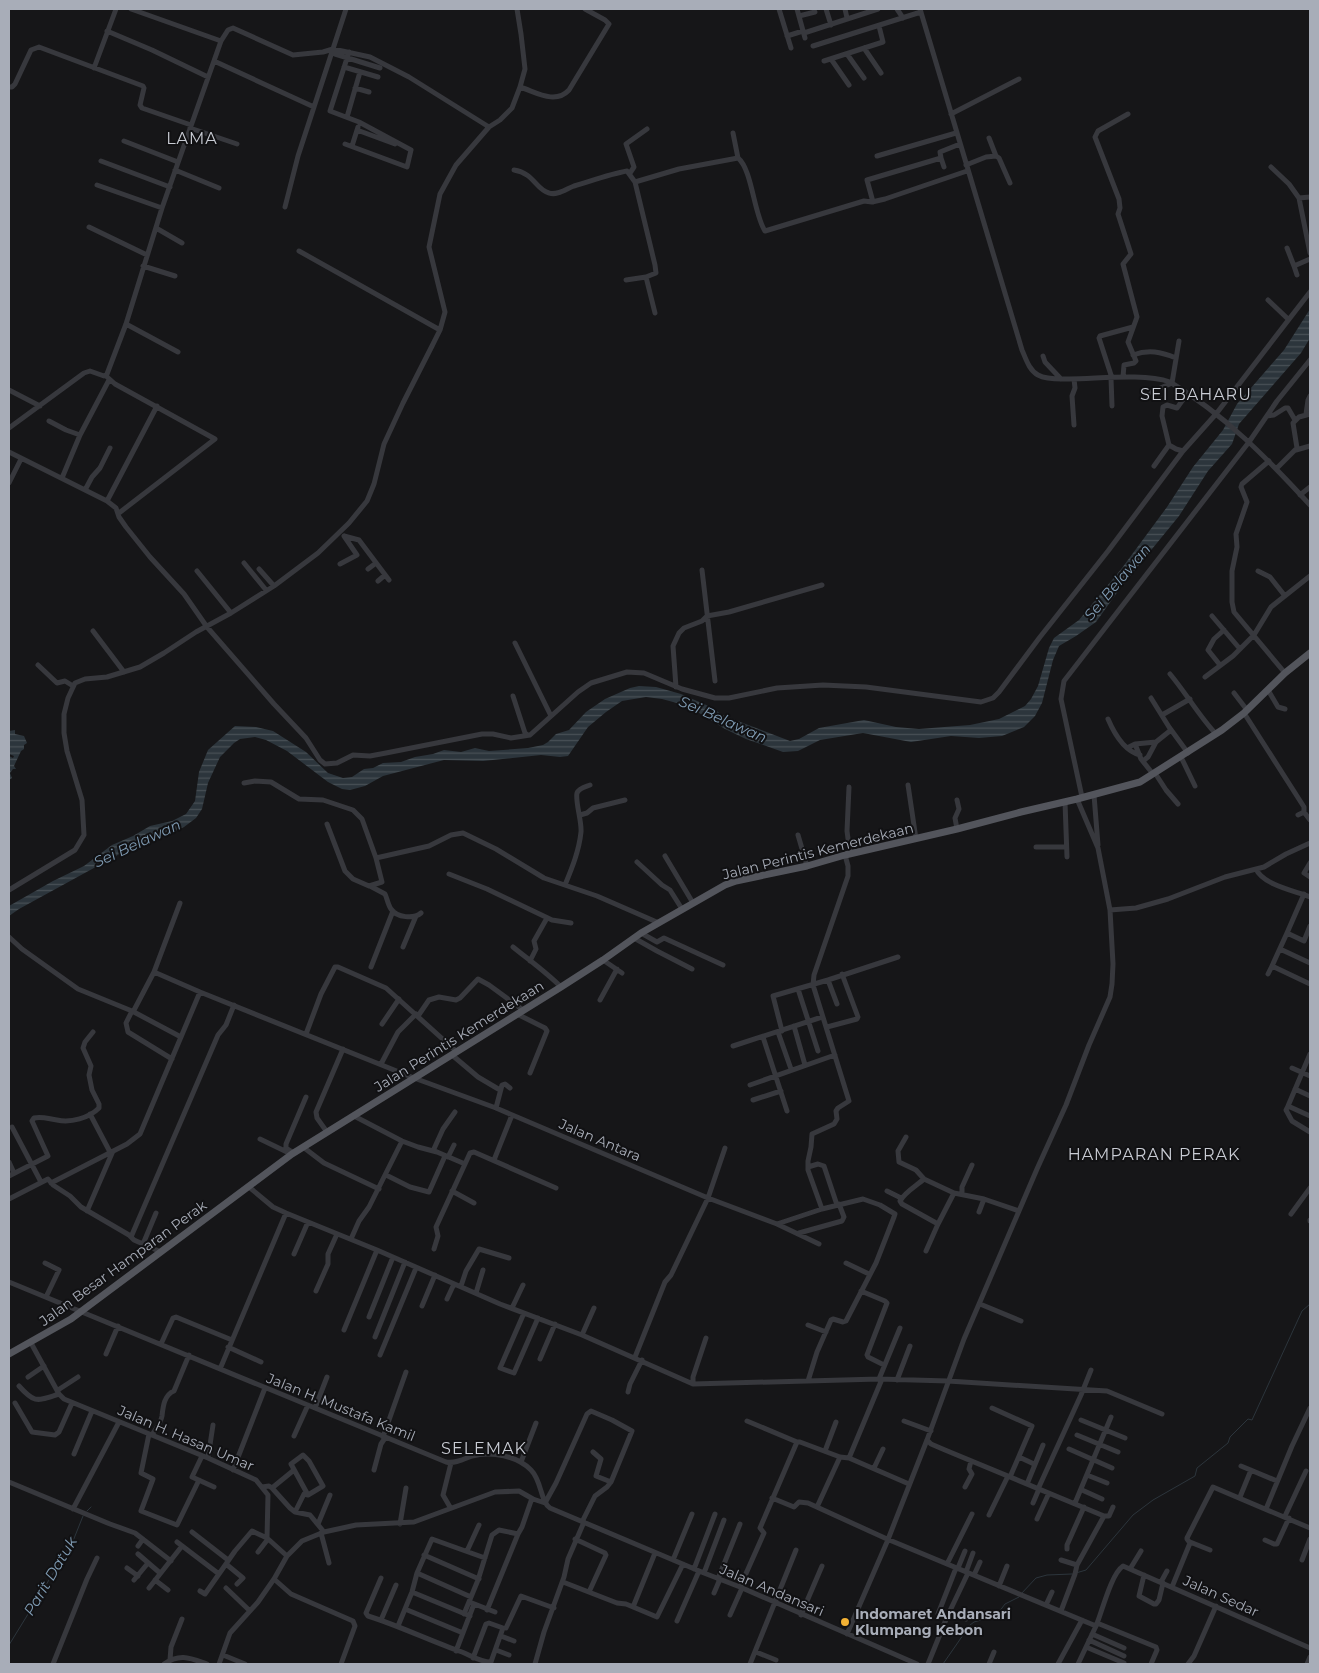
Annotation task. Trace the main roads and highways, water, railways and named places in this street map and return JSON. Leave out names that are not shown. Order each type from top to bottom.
[{"type":"main road","name":"Jalan Perintis Kemerdekaan","points":[[249,1187],[303,1147],[562,987],[641,933],[732,882],[958,829],[1140,782],[1216,734],[1245,711],[1285,673],[1310,653]]},
{"type":"main road","name":"Jalan Besar Hamparan Perak","points":[[9,1354],[31,1343],[82,1311],[249,1187]]},
{"type":"water","name":"Sei Belawan","points":[[1310,309],[1310,338],[1301,353],[1239,424],[1232,444],[1208,471],[1179,516],[1121,587],[1096,622],[1059,646],[1053,660],[1042,703],[1035,716],[1024,727],[1002,736],[979,738],[951,736],[911,742],[863,733],[820,740],[798,751],[783,752],[746,739],[725,729],[688,706],[646,697],[622,701],[606,712],[588,727],[568,756],[541,755],[483,761],[444,760],[383,776],[365,786],[350,790],[342,789],[328,782],[287,751],[266,740],[255,737],[240,739],[220,757],[208,783],[202,809],[196,818],[184,827],[125,851],[9,916],[9,906],[84,866],[112,845],[150,826],[172,821],[186,814],[195,801],[199,772],[208,750],[235,726],[256,727],[273,731],[306,752],[328,773],[343,778],[352,777],[364,769],[373,768],[383,763],[401,762],[444,750],[461,752],[475,748],[489,751],[543,745],[556,734],[569,730],[586,712],[605,699],[639,686],[656,687],[681,694],[713,708],[722,715],[790,741],[799,739],[819,728],[864,720],[896,727],[919,729],[970,725],[999,719],[1025,706],[1031,699],[1038,686],[1049,648],[1054,638],[1079,620],[1122,568],[1167,507],[1193,467],[1223,430],[1237,404],[1284,350]]},
{"type":"water","points":[[15,730],[15,734],[24,736],[27,743],[24,745],[24,749],[21,751],[14,766],[16,769],[13,769],[10,773],[12,778],[9,780],[9,756],[13,758],[14,756],[9,754],[9,731]]},
{"type":"waterway","points":[[1076,1573],[1086,1570],[1133,1515],[1153,1500],[1195,1476],[1197,1468],[1228,1443],[1230,1437],[1248,1419],[1252,1420],[1302,1311],[1310,1304]]},
{"type":"waterway","name":"Parit Datuk","points":[[87,1511],[91,1507]]},
{"type":"waterway","name":"Parit Datuk","points":[[9,1645],[73,1541],[83,1516]]},
{"type":"waterway","points":[[1021,1594],[1036,1578],[1047,1575],[1072,1574]]},
{"type":"waterway","points":[[943,1664],[970,1625],[974,1622],[996,1616],[1005,1604],[1019,1597]]},
{"type":"place","name":"Indomaret Andansari Klumpang Kebon","points":[[845,1622]]},
{"type":"district","name":"LAMA","points":[[192,138]]},
{"type":"district","name":"SEI BAHARU","points":[[1196,394]]},
{"type":"district","name":"HAMPARAN PERAK","points":[[1154,1154]]},
{"type":"district","name":"SELEMAK","points":[[484,1448]]}]
